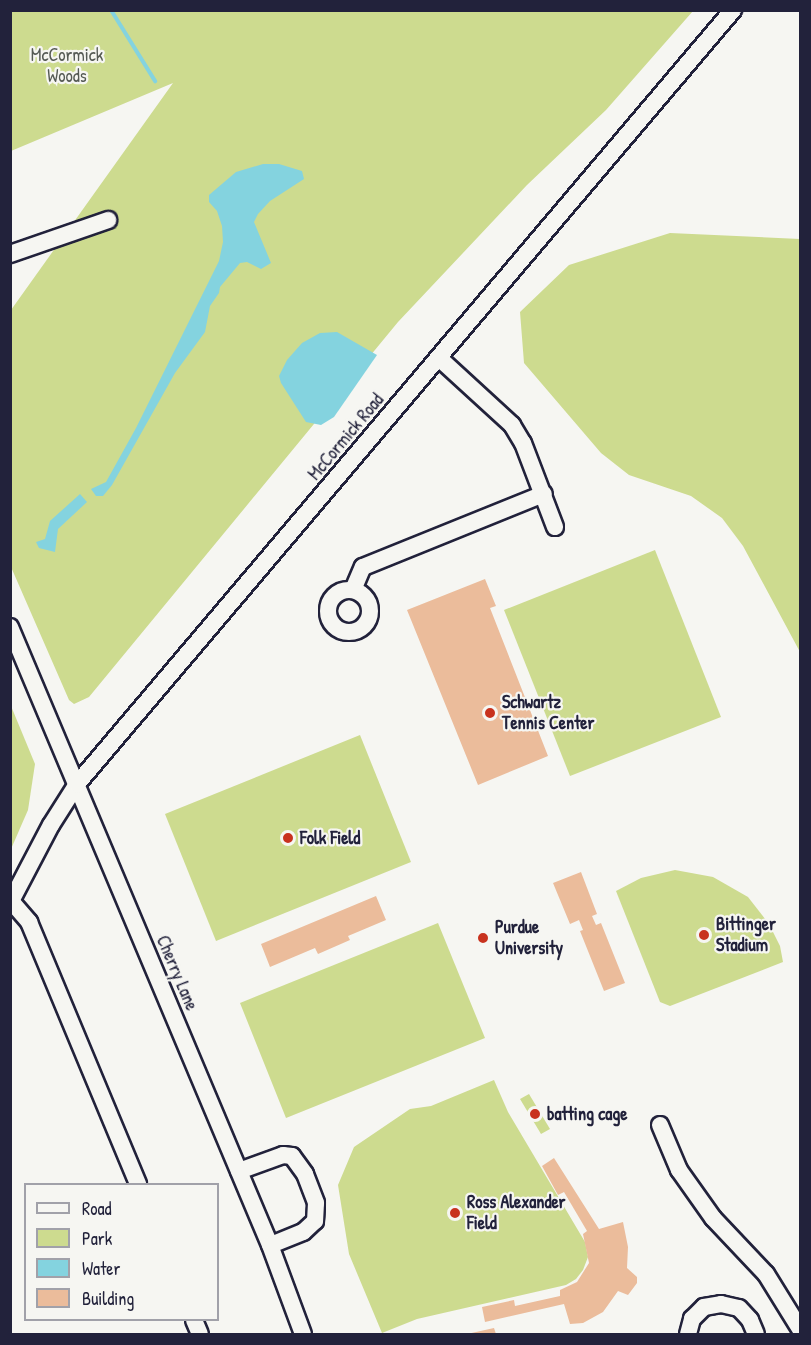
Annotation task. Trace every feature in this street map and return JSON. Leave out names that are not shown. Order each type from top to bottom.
[{"type":"street","name":"McCormick Road","points":[[11,902],[51,825],[77,784],[733,10]]},
{"type":"street","points":[[10,254],[108,220]]},
{"type":"street","points":[[439,358],[512,425],[523,443],[555,527]]},
{"type":"street","points":[[352,590],[363,567],[544,494]]},
{"type":"street","name":"Cherry Lane","points":[[10,627],[270,1245],[303,1335]]},
{"type":"street","points":[[11,902],[29,922],[137,1183]]},
{"type":"street","points":[[660,1125],[679,1170],[713,1218],[766,1274],[801,1329]]},
{"type":"street","points":[[239,1171],[283,1155],[292,1156],[305,1174],[316,1203],[315,1221],[303,1232],[270,1245]]},
{"type":"street","points":[[688,1335],[692,1319],[704,1307],[721,1304],[739,1308],[750,1320],[756,1335]]},
{"type":"street","points":[[194,1321],[200,1335]]},
{"type":"green space","name":"McCormick Woods","points":[[11,11],[693,11],[606,110],[527,185],[398,322],[89,697],[74,704],[69,700],[11,567],[11,310],[173,83],[11,151]]},
{"type":"green space","points":[[670,233],[800,239],[800,652],[743,546],[722,518],[691,496],[629,475],[601,453],[524,363],[520,312],[569,265]]},
{"type":"green space","points":[[655,550],[721,717],[570,776],[504,610]]},
{"type":"green space","points":[[11,706],[35,764],[28,810],[11,849]]},
{"type":"green space","name":"Folk Field","points":[[360,735],[411,862],[216,941],[165,814]]},
{"type":"green space","name":"Bittinger Stadium","points":[[675,870],[713,877],[748,897],[769,924],[780,946],[783,962],[670,1006],[660,1002],[616,891],[641,878]]},
{"type":"green space","points":[[438,923],[485,1038],[286,1118],[240,1003]]},
{"type":"green space","name":"Ross Alexander Field","points":[[494,1080],[508,1112],[585,1242],[588,1257],[583,1270],[576,1279],[566,1285],[417,1319],[382,1333],[349,1254],[338,1185],[354,1147],[410,1109],[431,1106]]},
{"type":"green space","name":"batting cage","points":[[529,1094],[550,1129],[541,1134],[520,1099]]},
{"type":"water","points":[[263,164],[279,164],[302,171],[304,179],[270,201],[254,222],[271,263],[261,269],[247,262],[240,263],[220,287],[219,293],[210,306],[205,332],[175,373],[112,485],[103,496],[96,496],[91,489],[106,482],[136,428],[219,261],[223,242],[222,226],[217,211],[209,202],[209,195],[236,172]]},
{"type":"water","points":[[337,332],[377,355],[334,417],[321,425],[306,422],[281,383],[279,376],[287,360],[302,343],[320,333]]},
{"type":"water","points":[[80,494],[87,502],[58,529],[55,552],[39,548],[36,542],[45,539],[50,521]]},
{"type":"building","name":"Schwartz Tennis Center","points":[[485,579],[496,606],[490,608],[548,756],[478,785],[407,610]]},
{"type":"building","points":[[581,872],[597,914],[592,916],[596,925],[601,923],[625,983],[604,991],[580,931],[583,930],[579,920],[570,924],[553,883]]},
{"type":"building","points":[[376,896],[386,920],[348,936],[350,940],[318,954],[315,948],[270,967],[261,944]]},
{"type":"building","points":[[554,1158],[599,1229],[623,1222],[628,1247],[627,1268],[637,1277],[637,1283],[628,1295],[618,1291],[603,1312],[583,1323],[570,1324],[564,1304],[485,1322],[482,1307],[514,1300],[515,1306],[560,1296],[560,1290],[577,1282],[589,1263],[583,1234],[587,1231],[564,1192],[558,1195],[542,1166]]},
{"type":"building","points":[[494,1328],[496,1334],[467,1334]]},
{"type":"waterway","points":[[111,10],[155,81]]},
{"type":"place","name":"Schwartz Tennis Center","points":[[490,713]]},
{"type":"place","name":"Folk Field","points":[[288,838]]},
{"type":"place","name":"Bittinger Stadium","points":[[704,935]]},
{"type":"place","name":"Purdue University","points":[[483,938]]},
{"type":"place","name":"batting cage","points":[[535,1114]]},
{"type":"place","name":"Ross Alexander Field","points":[[455,1213]]}]
